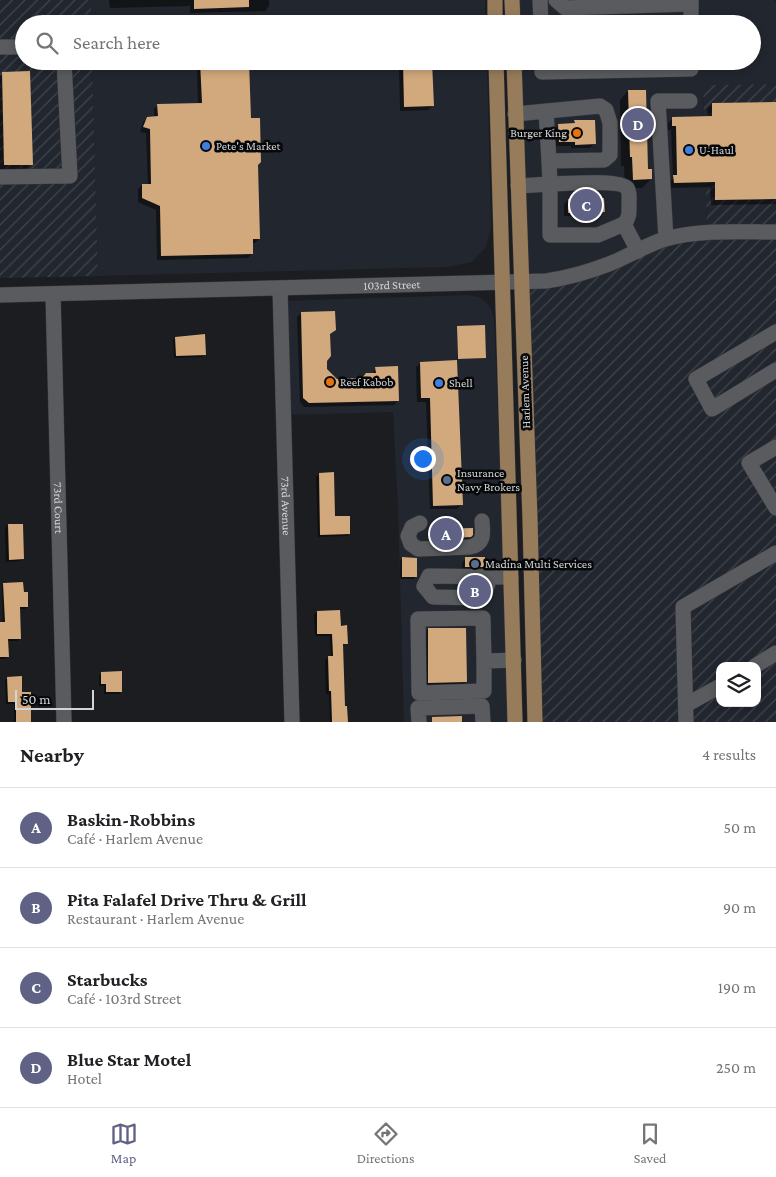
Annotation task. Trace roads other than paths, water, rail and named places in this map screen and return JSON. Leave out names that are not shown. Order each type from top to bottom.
[{"type":"main road","points":[[495,0],[495,15]]},
{"type":"main road","points":[[512,0],[513,15]]},
{"type":"main road","name":"Harlem Avenue","points":[[496,70],[515,722]]},
{"type":"main road","name":"Harlem Avenue","points":[[514,70],[520,281],[530,510],[535,722]]},
{"type":"street","points":[[540,0],[541,15]]},
{"type":"street","points":[[556,0],[566,8],[691,2],[691,15]]},
{"type":"street","points":[[0,47],[15,47]]},
{"type":"street","points":[[0,177],[70,176],[64,70]]},
{"type":"street","points":[[542,70],[542,72],[642,70]]},
{"type":"street","points":[[666,239],[658,101],[690,101]]},
{"type":"street","points":[[516,114],[600,106],[606,110],[610,124],[610,183]]},
{"type":"street","points":[[518,186],[550,184],[622,184],[629,193],[630,217],[624,224],[598,235],[550,235],[550,184],[546,111]]},
{"type":"street","points":[[549,161],[604,160],[610,156]]},
{"type":"street","points":[[624,224],[638,251]]},
{"type":"street","name":"103rd Street","points":[[0,295],[503,282],[565,278],[608,264],[666,239],[700,233],[776,232]]},
{"type":"street","name":"73rd Avenue","points":[[280,288],[292,722]]},
{"type":"street","name":"73rd Court","points":[[53,294],[64,722]]},
{"type":"street","points":[[776,332],[696,379],[712,409],[776,370]]},
{"type":"street","points":[[776,447],[750,463],[776,508]]},
{"type":"street","points":[[420,523],[412,527],[408,536],[411,544],[418,549],[478,545],[482,538],[482,521]]},
{"type":"street","points":[[686,722],[683,607],[776,553]]},
{"type":"street","points":[[490,578],[511,577]]},
{"type":"street","points":[[482,618],[484,661],[484,692],[419,693],[418,619],[482,618]]},
{"type":"street","points":[[761,663],[776,654]]},
{"type":"street","points":[[484,661],[514,660]]},
{"type":"street","points":[[686,705],[716,688]]},
{"type":"street","points":[[419,722],[418,708],[482,706],[483,722]]},
{"type":"place","name":"Blue Star Motel","points":[[638,124]]},
{"type":"place","name":"Burger King","points":[[577,133]]},
{"type":"place","name":"Pete's Market","points":[[206,146]]},
{"type":"place","name":"U-Haul","points":[[689,150]]},
{"type":"place","name":"Starbucks","points":[[586,205]]},
{"type":"place","name":"Reef Kabob","points":[[330,382]]},
{"type":"place","name":"Shell","points":[[439,383]]},
{"type":"place","name":"Insurance Navy Brokers","points":[[447,480]]},
{"type":"place","name":"Baskin-Robbins","points":[[446,534]]},
{"type":"place","name":"Madina Multi Services","points":[[475,564]]},
{"type":"place","name":"Pita Falafel Drive Thru & Grill","points":[[475,591]]}]
